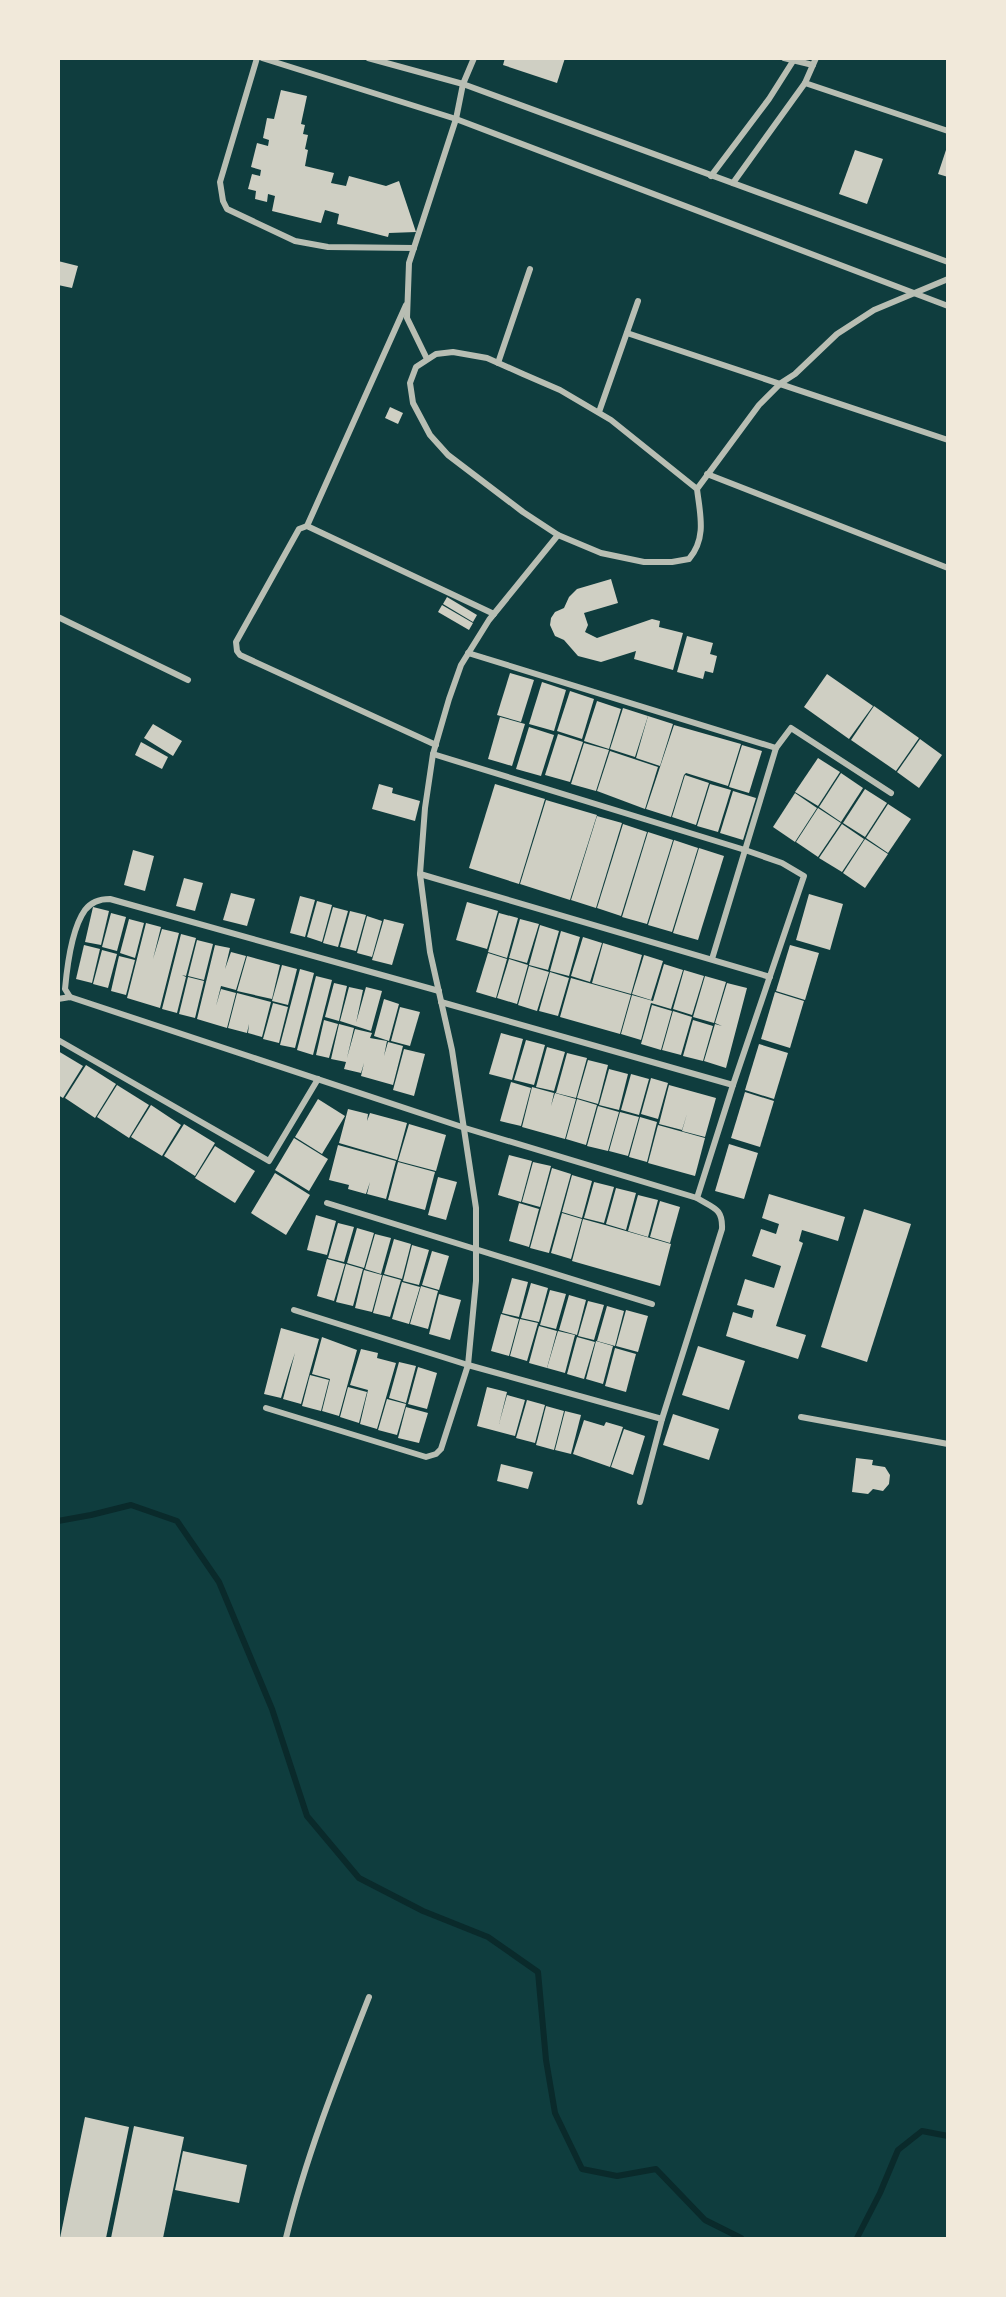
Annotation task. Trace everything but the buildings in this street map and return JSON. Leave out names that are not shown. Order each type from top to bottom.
[{"type":"street","points":[[257,58],[220,182],[226,209],[296,242],[328,246],[414,248]]},
{"type":"street","points":[[262,58],[456,119],[948,306]]},
{"type":"street","points":[[369,58],[464,84],[948,262]]},
{"type":"street","points":[[427,359],[407,318],[410,263],[474,58]]},
{"type":"street","points":[[784,58],[813,65]]},
{"type":"street","points":[[733,183],[805,83],[816,58]]},
{"type":"street","points":[[711,176],[769,99],[794,60]]},
{"type":"street","points":[[805,83],[948,130]]},
{"type":"street","points":[[498,363],[530,268]]},
{"type":"street","points":[[697,489],[661,462],[638,440],[598,412],[560,390],[487,358],[453,352],[436,354],[416,367],[410,383],[413,404],[430,435],[448,455],[475,476],[558,535],[601,553],[644,562],[672,562],[689,559],[696,551],[702,529],[697,489],[759,405],[781,382],[795,374],[837,334],[874,309],[948,279]]},
{"type":"street","points":[[408,299],[307,526],[299,529],[236,642],[240,655],[436,745]]},
{"type":"street","points":[[598,412],[638,301]]},
{"type":"street","points":[[627,333],[781,382],[948,440]]},
{"type":"street","points":[[707,474],[948,568]]},
{"type":"street","points":[[307,526],[494,614]]},
{"type":"street","points":[[266,1408],[430,1457],[441,1449],[468,1365],[476,1281],[476,1208],[452,1050],[430,952],[420,874],[425,808],[436,745],[449,699],[468,653],[494,614],[558,535]]},
{"type":"street","points":[[58,617],[188,680]]},
{"type":"street","points":[[468,653],[776,748]]},
{"type":"street","points":[[712,960],[776,748],[791,728],[891,793]]},
{"type":"street","points":[[434,754],[746,850],[782,862],[804,876],[697,1198]]},
{"type":"street","points":[[420,874],[770,977]]},
{"type":"street","points":[[70,997],[65,989],[66,975],[78,924],[85,910],[101,899],[110,899],[439,991]]},
{"type":"street","points":[[58,999],[70,997],[465,1128],[697,1198],[721,1213],[722,1229],[662,1419],[640,1502]]},
{"type":"street","points":[[441,1002],[733,1085]]},
{"type":"street","points":[[58,1040],[269,1161],[318,1079]]},
{"type":"street","points":[[327,1203],[652,1304]]},
{"type":"street","points":[[294,1310],[468,1365],[662,1419]]},
{"type":"street","points":[[801,1417],[948,1444]]},
{"type":"street","points":[[286,2238],[294,2205],[339,2073],[369,1997]]},
{"type":"waterway","points":[[58,1521],[131,1505],[177,1521],[219,1582],[272,1709],[307,1816],[359,1878],[423,1911],[488,1937],[538,1972],[546,2060],[555,2113],[582,2169],[617,2176],[656,2169],[705,2220],[741,2238]]},
{"type":"waterway","points":[[857,2238],[880,2193],[898,2150],[922,2131],[948,2136]]}]
